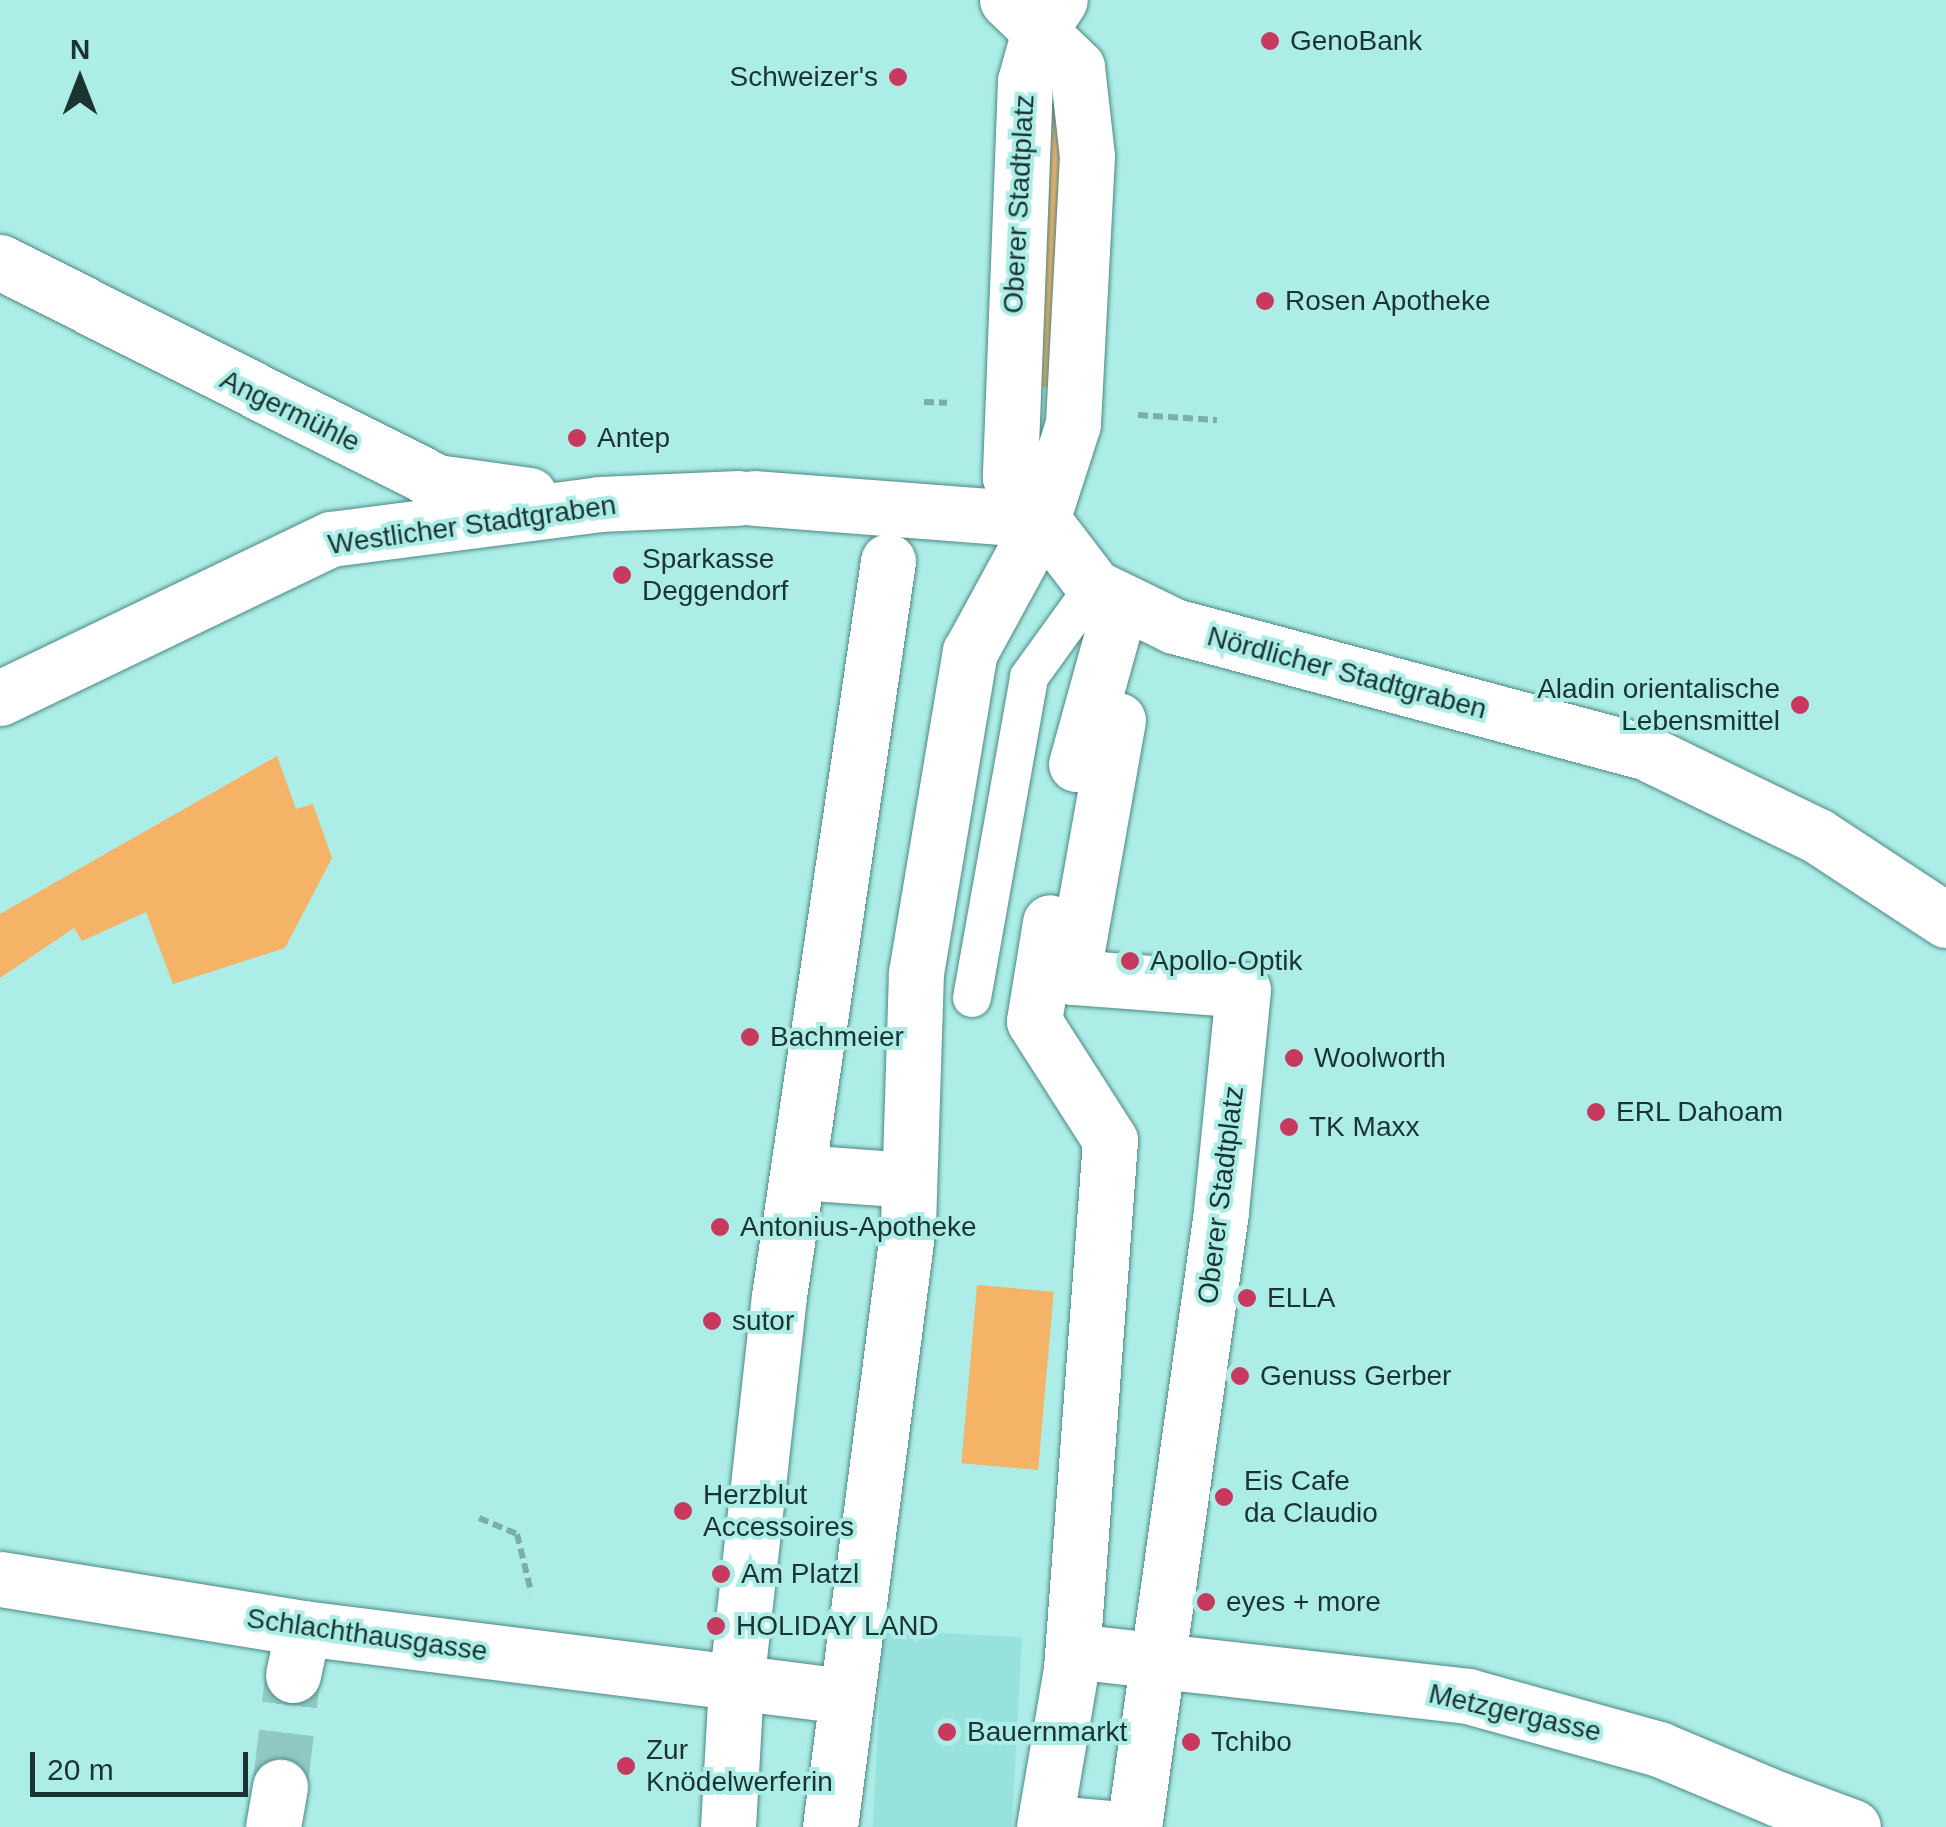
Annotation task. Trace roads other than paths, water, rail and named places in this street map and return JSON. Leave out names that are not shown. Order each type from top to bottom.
[{"type":"street","name":"Oberer Stadtplatz","points":[[830,1827],[909,1180],[916,973],[968,661],[983,618],[1042,520],[1073,424],[1087,156],[1077,68],[1035,10]]},
{"type":"street","name":"Angermühle","points":[[0,262],[437,482],[598,504]]},
{"type":"street","name":"Westlicher Stadtgraben","points":[[0,698],[331,539],[598,504],[747,498],[1042,520]]},
{"type":"street","points":[[1042,520],[1107,596],[1034,1021],[1110,1140],[1073,1651],[1044,1820]]},
{"type":"street","points":[[728,1827],[736,1685],[798,1172],[888,561]]},
{"type":"street","name":"Nördlicher Stadtgraben","points":[[1107,596],[1233,642],[1647,753],[1818,836],[1946,920]]},
{"type":"street","name":"Oberer Stadtplatz","points":[[1118,720],[1072,977],[1243,990],[1161,1660],[1134,1824]]},
{"type":"street","points":[[798,1172],[909,1180]]},
{"type":"street","name":"Schlachthausgasse","points":[[0,1579],[298,1651],[529,1658],[736,1685]]},
{"type":"street","name":"Metzgergasse","points":[[1073,1651],[1468,1696],[1659,1749],[1854,1827]]},
{"type":"street","points":[[736,1685],[845,1696]]},
{"type":"lane","points":[[972,998],[1029,677],[1107,596]]},
{"type":"lane","points":[[1044,1820],[1134,1824]]},
{"type":"tunnel","points":[[280,1787],[293,1675]]},
{"type":"place","name":"GenoBank","points":[[1270,41]]},
{"type":"place","name":"Schweizer's","points":[[898,77]]},
{"type":"place","name":"Rosen Apotheke","points":[[1265,301]]},
{"type":"place","name":"Antep","points":[[577,438]]},
{"type":"place","name":"Sparkasse Deggendorf","points":[[622,575]]},
{"type":"place","name":"Aladin orientalische Lebensmittel","points":[[1800,705]]},
{"type":"place","name":"Apollo-Optik","points":[[1130,961]]},
{"type":"place","name":"Bachmeier","points":[[750,1037]]},
{"type":"place","name":"Woolworth","points":[[1294,1058]]},
{"type":"place","name":"ERL Dahoam","points":[[1596,1112]]},
{"type":"place","name":"TK Maxx","points":[[1289,1127]]},
{"type":"place","name":"Antonius-Apotheke","points":[[720,1227]]},
{"type":"place","name":"ELLA","points":[[1247,1298]]},
{"type":"place","name":"sutor","points":[[712,1321]]},
{"type":"place","name":"Genuss Gerber","points":[[1240,1376]]},
{"type":"place","name":"Eis Cafe da Claudio","points":[[1224,1497]]},
{"type":"place","name":"Herzblut Accessoires","points":[[683,1511]]},
{"type":"place","name":"Am Platzl","points":[[721,1574]]},
{"type":"place","name":"eyes + more","points":[[1206,1602]]},
{"type":"place","name":"HOLIDAY LAND","points":[[716,1626]]},
{"type":"place","name":"Bauernmarkt","points":[[947,1732]]},
{"type":"place","name":"Tchibo","points":[[1191,1742]]},
{"type":"place","name":"Zur Knödelwerferin","points":[[626,1766]]}]
